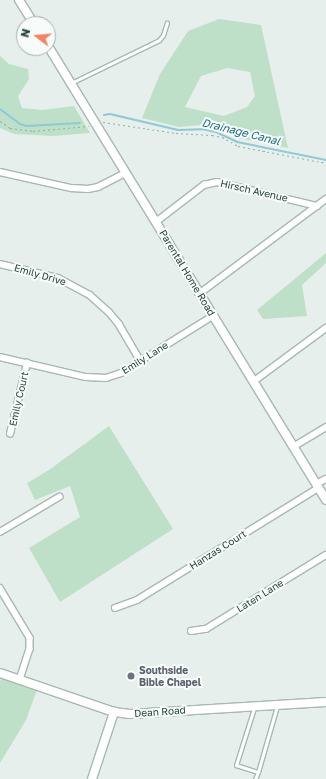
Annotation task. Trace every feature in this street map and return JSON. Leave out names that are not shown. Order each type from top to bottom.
[{"type":"street","points":[[19,0],[29,16]]},
{"type":"street","name":"Parental Home Road","points":[[54,56],[326,500]]},
{"type":"street","points":[[0,172],[71,188],[88,189],[98,187],[125,173]]},
{"type":"street","name":"Hirsch Avenue","points":[[156,222],[204,185],[217,182],[317,206]]},
{"type":"street","points":[[199,294],[326,199]]},
{"type":"street","name":"Emily Drive","points":[[0,264],[58,278],[90,295],[114,318],[140,360]]},
{"type":"street","name":"Emily Lane","points":[[0,357],[99,379],[121,373],[213,316]]},
{"type":"street","points":[[253,382],[326,328]]},
{"type":"street","name":"Emily Court","points":[[10,434],[27,363]]},
{"type":"street","points":[[293,447],[326,427]]},
{"type":"street","name":"Hanzas Court","points":[[116,608],[137,600],[326,479]]},
{"type":"street","points":[[0,532],[59,497]]},
{"type":"street","name":"Laten Lane","points":[[191,631],[206,629],[326,555]]},
{"type":"street","points":[[0,588],[30,638],[30,649],[20,680]]},
{"type":"street","name":"Dean Road","points":[[0,673],[114,712],[138,714],[326,702]]},
{"type":"street","points":[[92,779],[114,712]]},
{"type":"lane","points":[[71,83],[160,40],[167,23]]},
{"type":"lane","points":[[255,779],[278,704]]},
{"type":"lane","points":[[254,706],[236,765],[258,772]]},
{"type":"path","points":[[0,121],[10,128],[33,131],[83,127],[106,121],[176,133],[212,135],[222,137],[238,146],[326,164]]},
{"type":"green space","points":[[219,19],[261,25],[288,148],[238,138],[219,129],[201,125],[179,127],[142,118],[160,74],[188,31]],"holes":[[[227,68],[250,72],[255,96],[247,107],[224,116],[185,107],[201,76]]]},
{"type":"green space","points":[[0,56],[9,64],[28,69],[29,79],[18,96],[22,108],[42,110],[74,106],[90,133],[53,136],[14,134],[0,128]]},
{"type":"green space","points":[[326,253],[326,263],[302,285],[307,316],[263,319],[257,310]]},
{"type":"green space","points":[[109,426],[173,529],[60,602],[29,548],[80,517],[70,486],[35,500],[27,483],[49,470]]},
{"type":"green space","points":[[2,677],[37,690],[26,720],[0,763],[0,682]]},
{"type":"waterway","name":"Drainage Canal","points":[[0,109],[20,124],[27,126],[80,123]]},
{"type":"waterway","name":"Drainage Canal","points":[[104,115],[110,114],[178,130],[202,129],[216,132],[237,142],[326,160]]},
{"type":"place","name":"Southside Bible Chapel","points":[[131,676]]}]
